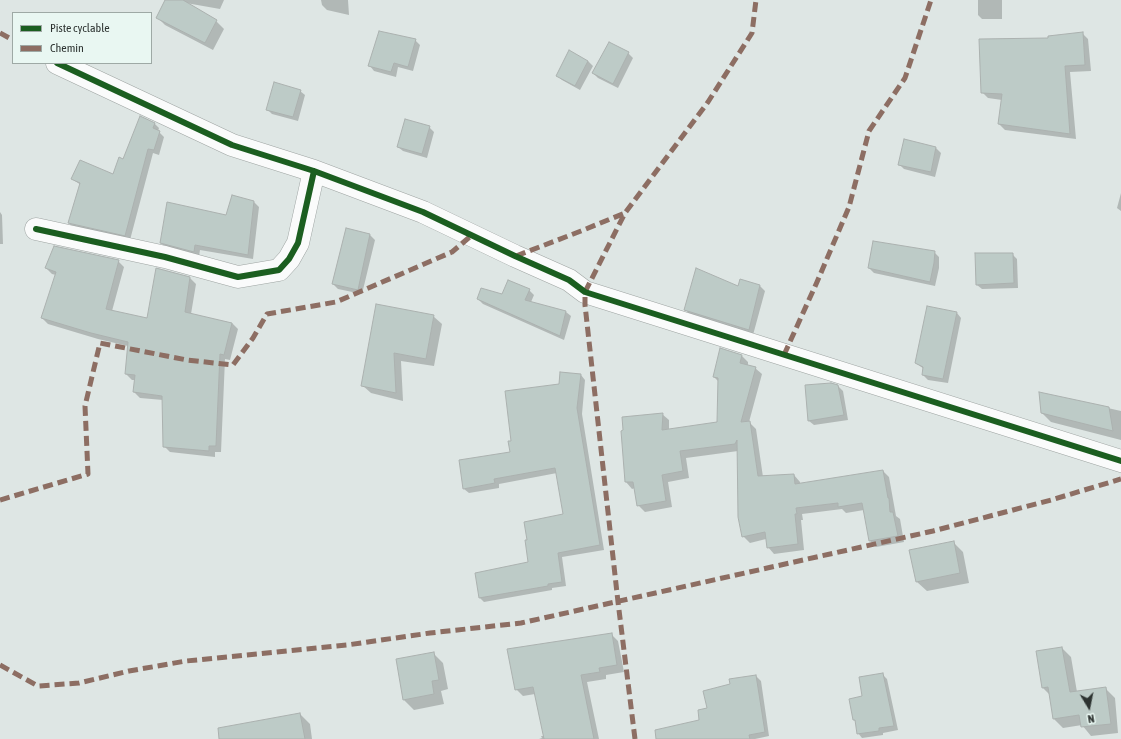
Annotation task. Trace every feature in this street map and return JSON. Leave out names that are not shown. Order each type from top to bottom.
[{"type":"street","points":[[58,64],[232,145],[314,171],[423,212],[569,280],[585,292],[1121,461]]},
{"type":"street","points":[[36,229],[166,257],[238,277],[279,270],[289,259],[298,244],[314,171]]},
{"type":"building","points":[[165,0],[183,0],[217,20],[205,43],[156,18]]},
{"type":"building","points":[[379,31],[416,39],[408,67],[394,63],[391,72],[368,66]]},
{"type":"building","points":[[1083,32],[1085,65],[1065,66],[1070,134],[998,124],[1002,94],[981,93],[979,39],[1048,38],[1048,36]]},
{"type":"building","points":[[609,42],[629,52],[613,84],[592,73]]},
{"type":"building","points":[[569,50],[588,61],[575,86],[556,76]]},
{"type":"building","points":[[274,82],[301,90],[293,117],[266,110]]},
{"type":"building","points":[[140,116],[155,123],[153,128],[160,131],[154,150],[148,149],[125,236],[68,223],[80,183],[71,179],[80,160],[113,174],[119,157],[123,159]]},
{"type":"building","points":[[405,119],[430,126],[422,154],[397,147]]},
{"type":"building","points":[[904,139],[936,147],[931,172],[898,165]]},
{"type":"building","points":[[232,195],[254,201],[248,255],[195,245],[194,252],[160,243],[167,202],[226,215]]},
{"type":"building","points":[[346,228],[370,234],[358,290],[332,284]]},
{"type":"building","points":[[873,241],[935,251],[930,282],[868,268]]},
{"type":"building","points":[[54,246],[119,260],[106,309],[147,318],[156,268],[190,277],[185,312],[232,323],[224,355],[220,354],[216,446],[209,446],[209,451],[163,447],[162,396],[133,392],[135,375],[125,374],[128,342],[41,318],[56,272],[45,268]]},
{"type":"building","points":[[975,253],[1013,253],[1014,283],[976,285]]},
{"type":"building","points":[[696,268],[738,286],[740,279],[760,285],[749,330],[684,310]]},
{"type":"building","points":[[508,280],[530,289],[525,300],[566,311],[560,336],[477,299],[481,288],[502,294]]},
{"type":"building","points":[[376,304],[434,315],[426,359],[394,353],[396,393],[361,386]]},
{"type":"building","points":[[927,306],[957,312],[943,379],[922,375],[923,367],[915,363]]},
{"type":"building","points":[[720,348],[742,355],[740,363],[756,367],[741,422],[750,421],[758,476],[794,474],[795,484],[883,470],[889,498],[890,512],[893,512],[898,536],[869,541],[862,503],[838,507],[838,503],[796,508],[797,514],[795,514],[798,544],[767,548],[765,532],[742,537],[738,517],[737,440],[735,444],[680,451],[683,471],[662,475],[666,501],[637,506],[633,482],[625,482],[621,431],[623,430],[622,417],[663,413],[662,430],[717,422],[718,378],[713,377]]},
{"type":"building","points":[[560,372],[581,374],[577,408],[600,545],[558,553],[562,582],[548,584],[548,586],[479,598],[475,573],[528,562],[524,522],[563,514],[555,468],[494,479],[495,483],[463,489],[459,460],[510,452],[508,441],[511,441],[505,391],[559,384]]},
{"type":"building","points":[[831,383],[838,385],[844,415],[808,421],[805,385]]},
{"type":"building","points":[[1039,392],[1109,407],[1113,431],[1041,413]]},
{"type":"building","points":[[954,541],[960,573],[916,582],[909,550]]},
{"type":"building","points":[[612,633],[617,665],[599,668],[600,672],[581,675],[594,739],[544,739],[533,687],[515,690],[507,649]]},
{"type":"building","points":[[1062,647],[1070,692],[1106,687],[1111,724],[1081,727],[1079,715],[1053,719],[1048,687],[1042,688],[1036,651]]},
{"type":"building","points":[[434,652],[439,680],[432,681],[434,694],[403,700],[396,659]]},
{"type":"building","points":[[883,673],[894,726],[879,728],[879,731],[857,734],[849,699],[862,696],[859,677]]},
{"type":"building","points":[[756,675],[765,732],[749,735],[750,739],[656,739],[655,730],[699,720],[698,710],[707,708],[703,691],[730,684],[729,679]]},
{"type":"building","points":[[300,713],[305,739],[219,739],[218,728]]},
{"type":"marked path","points":[[635,739],[618,602],[585,305],[585,292],[625,213],[708,102],[752,33],[756,0]]},
{"type":"marked path","points":[[784,355],[849,207],[869,131],[905,78],[931,0]]},
{"type":"marked path","points":[[0,33],[12,39]]},
{"type":"marked path","points":[[516,256],[625,213]]},
{"type":"marked path","points":[[0,500],[88,474],[85,406],[100,343],[187,360],[233,365],[253,338],[267,314],[336,302],[452,252],[472,235]]},
{"type":"marked path","points":[[0,665],[38,686],[79,683],[129,671],[186,661],[347,645],[430,633],[521,623],[933,531],[1051,500],[1121,479]]},
{"type":"cycle path","points":[[59,64],[232,145],[314,171],[423,212],[569,280],[585,292],[1121,461]]},
{"type":"cycle path","points":[[36,229],[165,257],[238,277],[279,270],[289,259],[298,243],[314,171]]}]
